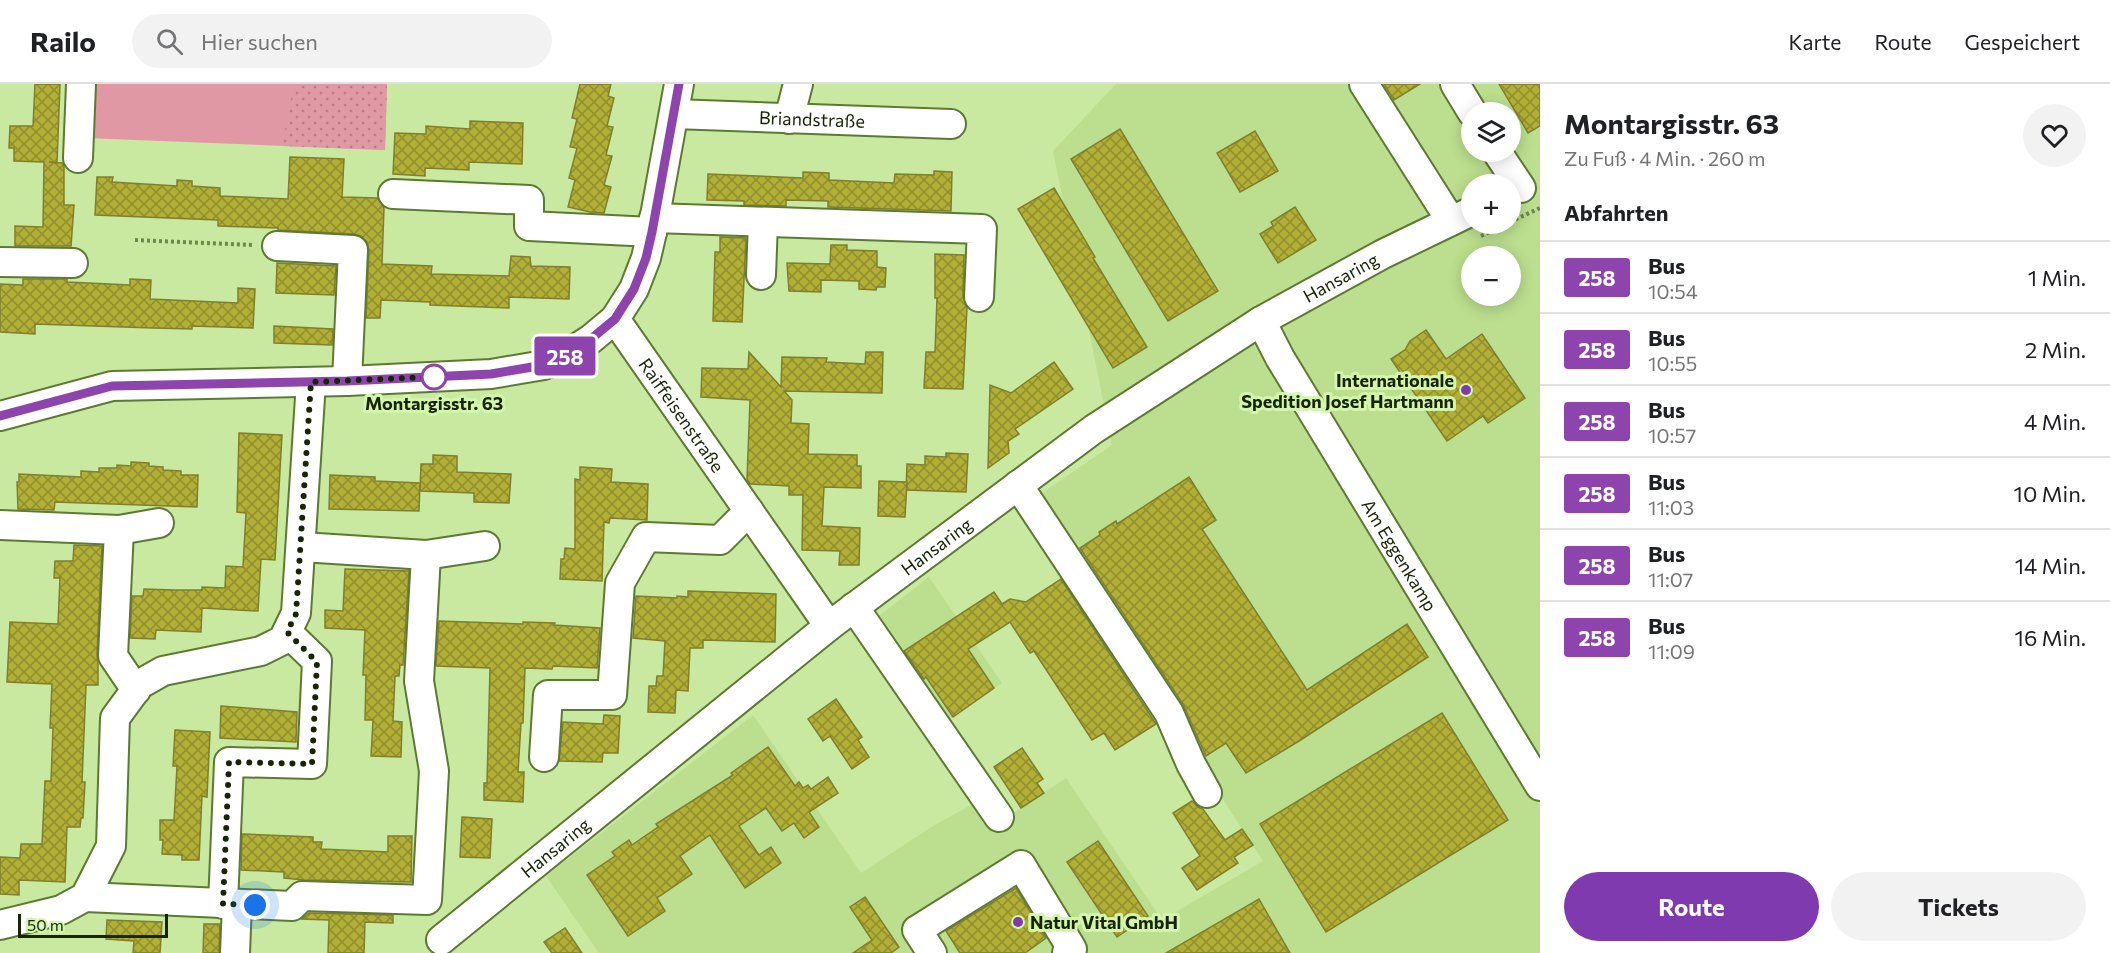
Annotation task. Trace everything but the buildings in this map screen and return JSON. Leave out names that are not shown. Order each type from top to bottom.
[{"type":"street","points":[[78,158],[81,84]]},
{"type":"street","points":[[0,416],[112,386],[347,381],[491,374],[544,365],[566,356],[615,319],[634,289],[646,258],[679,84]]},
{"type":"street","points":[[789,118],[798,84]]},
{"type":"street","points":[[1364,84],[1461,215]]},
{"type":"street","points":[[1455,84],[1466,102]]},
{"type":"street","name":"Briandstraße","points":[[674,114],[951,124]]},
{"type":"street","points":[[1505,162],[1528,192]]},
{"type":"street","points":[[393,194],[530,200],[529,226],[763,222],[982,229],[979,297]]},
{"type":"street","points":[[761,275],[763,222]]},
{"type":"street","name":"Hansaring","points":[[439,949],[829,626],[1094,429],[1261,321],[1383,254],[1461,225]]},
{"type":"street","points":[[277,246],[353,250],[347,381]]},
{"type":"street","points":[[0,262],[73,263]]},
{"type":"street","name":"Raiffeisenstraße","points":[[615,319],[829,626]]},
{"type":"street","name":"Am Eggenkamp","points":[[1261,321],[1280,358],[1540,786]]},
{"type":"street","points":[[85,897],[111,846],[115,718],[140,684],[163,671],[261,651],[283,640],[296,614],[311,382]]},
{"type":"street","points":[[1018,485],[1169,713],[1191,764],[1207,793]]},
{"type":"street","points":[[544,757],[548,695],[612,695],[620,583],[646,537],[720,540],[749,511]]},
{"type":"street","points":[[0,525],[119,530],[159,523]]},
{"type":"street","points":[[119,530],[113,656],[136,690]]},
{"type":"street","points":[[302,547],[426,555],[485,546]]},
{"type":"street","points":[[0,925],[61,910],[85,897],[292,906],[302,896],[427,900],[434,771],[419,681],[426,555]]},
{"type":"street","points":[[854,607],[999,817]]},
{"type":"street","points":[[235,953],[230,904],[229,762],[312,764],[317,662],[287,632]]},
{"type":"street","points":[[932,953],[917,930],[1021,865],[1072,949],[1067,953]]},
{"type":"path","points":[[135,240],[277,246]]},
{"type":"shaded area","points":[[87,84],[387,84],[385,150],[85,138]]},
{"type":"shaded area","points":[[294,84],[387,84],[385,150],[282,146]]},
{"type":"shaded area","points":[[1116,84],[1540,84],[1540,953],[599,953],[546,876],[753,715],[861,873],[933,826],[982,799],[999,823],[1066,778],[1162,920],[1263,861],[1029,502],[1112,445],[1053,151]]},
{"type":"shaded area","points":[[929,577],[1002,683],[935,729],[866,626]]},
{"type":"bus line","name":"258","points":[[0,416],[112,386],[347,381],[491,374],[544,365],[566,356],[615,319],[634,289],[646,258],[652,232],[679,84]]},
{"type":"place","name":"Montargisstr. 63","points":[[434,377]]},
{"type":"place","name":"Internationale Spedition Josef Hartmann","points":[[1466,390]]},
{"type":"place","name":"Natur Vital GmbH","points":[[1018,922]]},
{"type":"route","points":[[255,905],[223,904],[229,762],[312,764],[317,662],[287,632],[296,614],[311,382],[434,377]]}]
